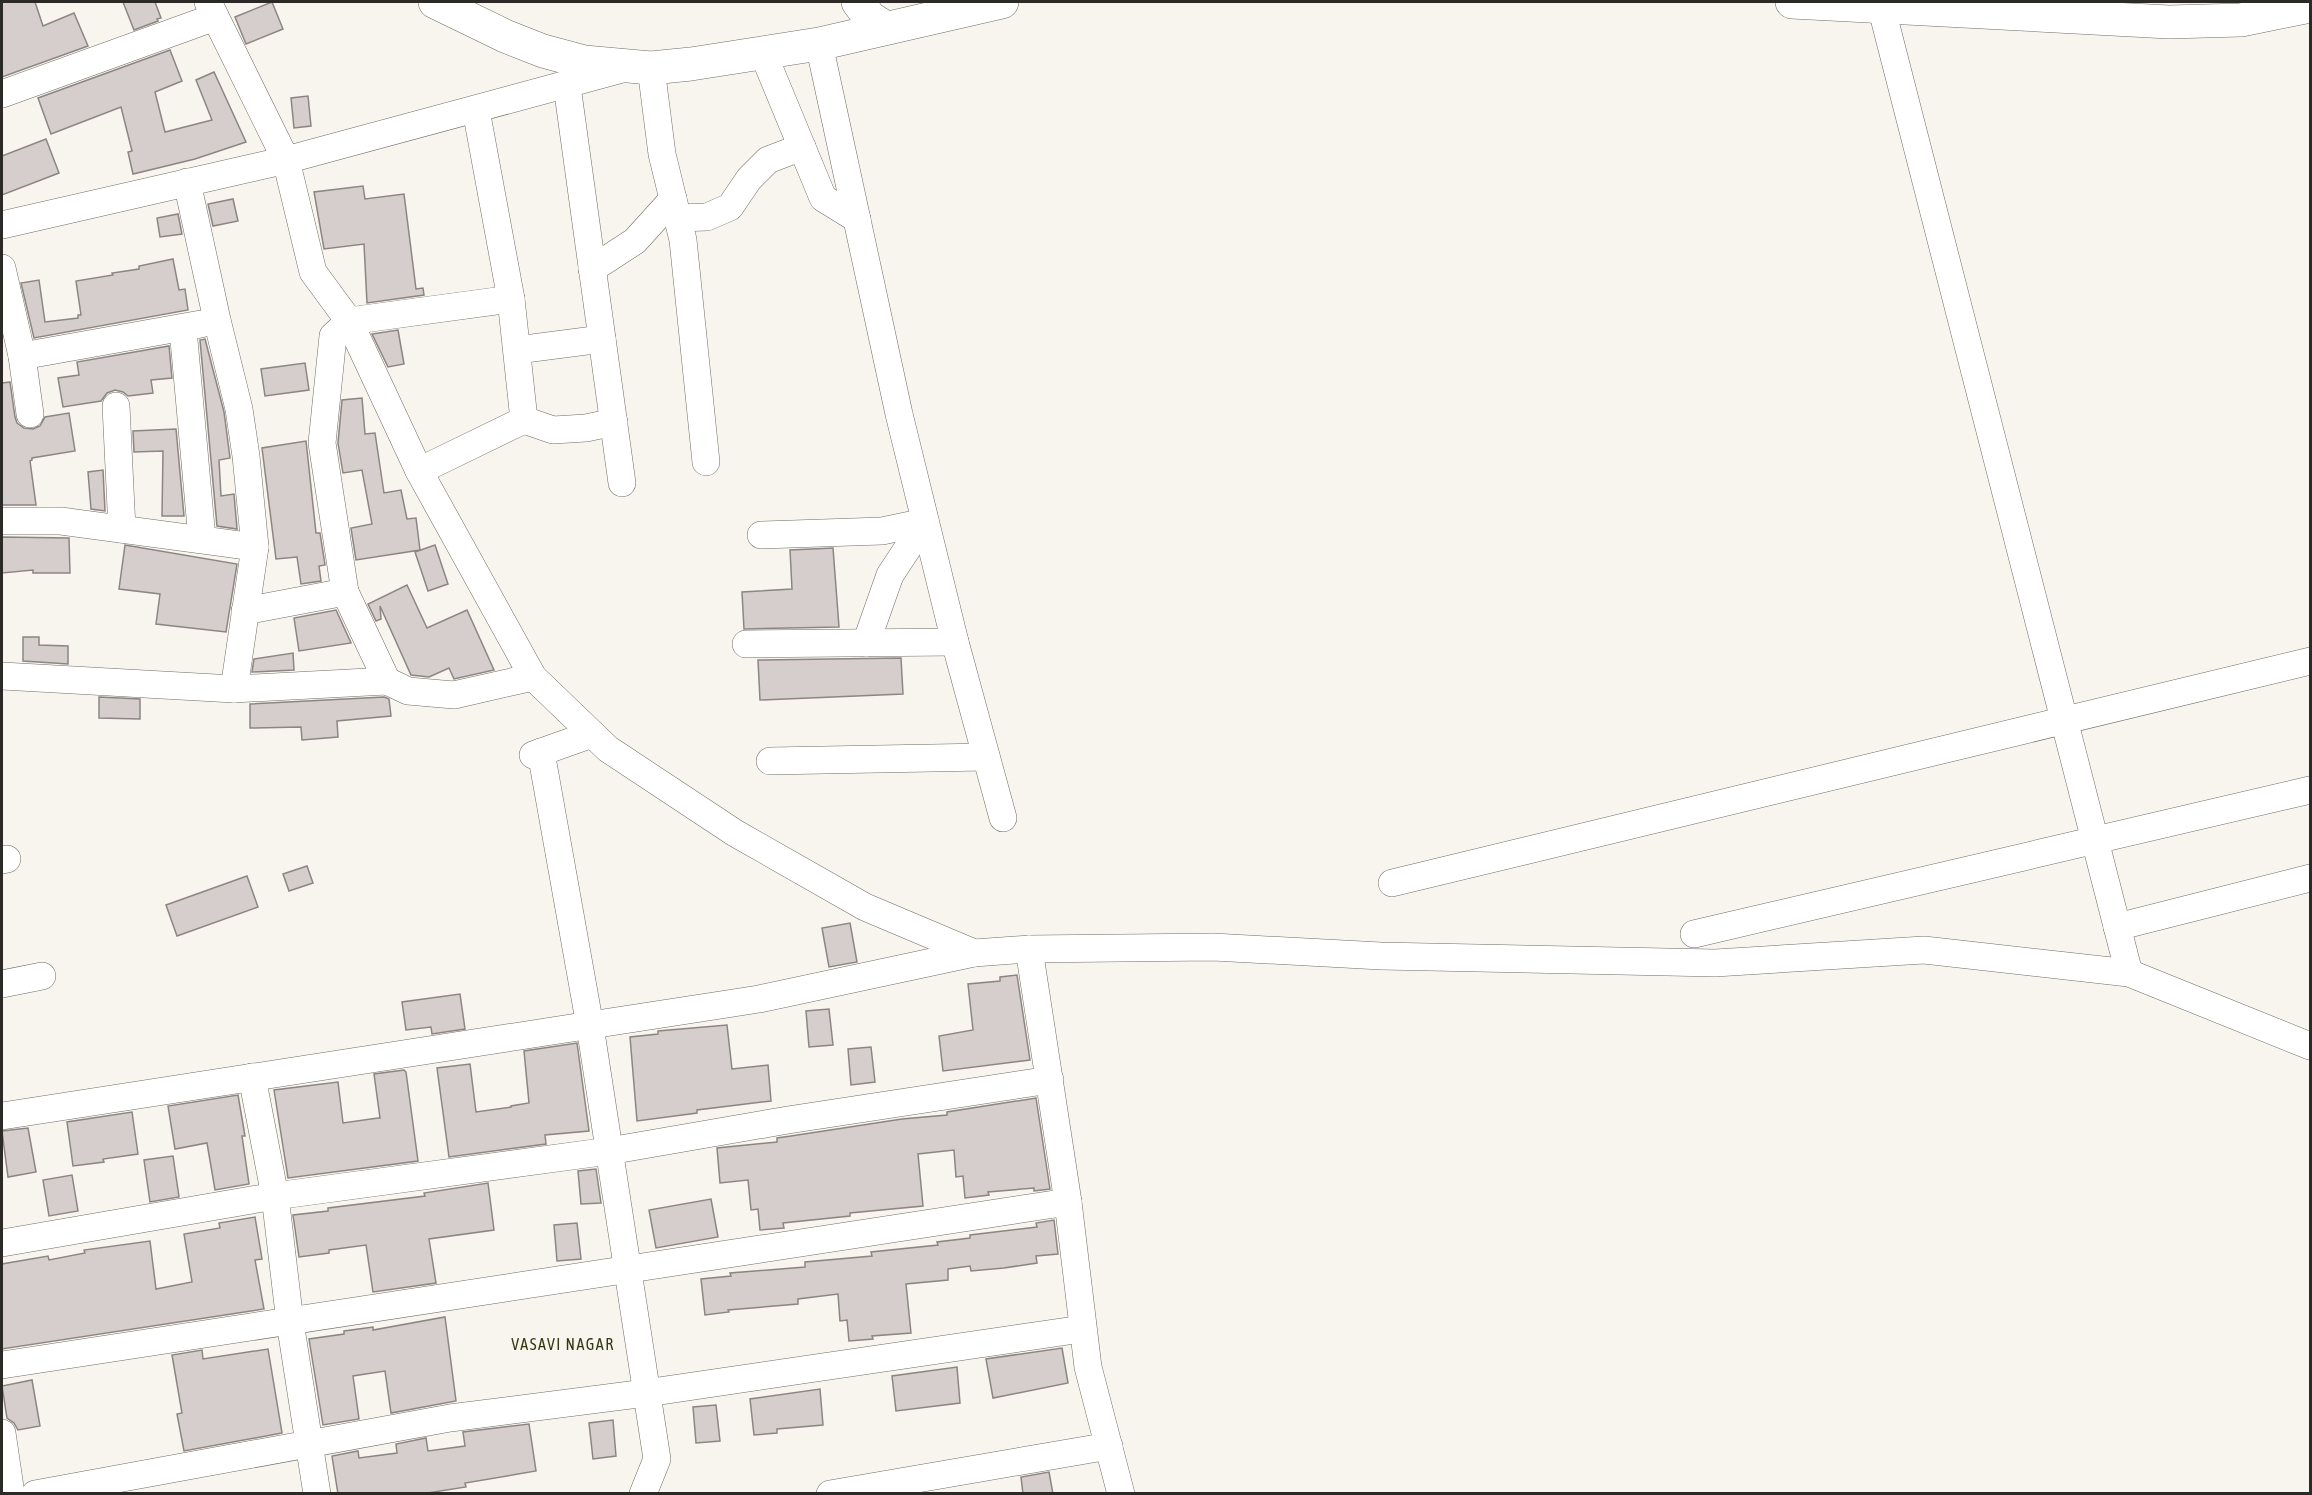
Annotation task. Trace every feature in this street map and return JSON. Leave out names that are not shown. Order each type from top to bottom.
[{"type":"main road","points":[[435,2],[496,32],[543,51],[584,62],[640,68],[819,44],[886,28],[937,10],[1002,2]]},
{"type":"main road","points":[[858,2],[870,18],[886,28]]},
{"type":"main road","points":[[1794,2],[2169,22],[2241,20],[2310,6]]},
{"type":"street","points":[[1881,6],[2129,973]]},
{"type":"street","points":[[2,94],[212,9],[286,160],[313,272],[349,321],[419,471],[533,677],[608,749],[735,833],[865,907],[974,953]]},
{"type":"street","points":[[819,44],[925,522],[954,642],[1003,818]]},
{"type":"street","points":[[763,53],[823,198],[856,219]]},
{"type":"street","points":[[2,225],[286,160],[640,68],[683,240],[706,462]]},
{"type":"street","points":[[567,86],[622,483]]},
{"type":"street","points":[[476,110],[511,299],[524,420]]},
{"type":"street","points":[[675,208],[707,217],[730,207],[749,179],[768,160],[802,147]]},
{"type":"street","points":[[187,182],[239,409],[255,547],[234,689]]},
{"type":"street","points":[[592,269],[635,241],[675,208]]},
{"type":"street","points":[[2,268],[22,356],[30,414]]},
{"type":"street","points":[[387,681],[345,592],[321,443],[333,336],[349,321],[511,299]]},
{"type":"street","points":[[22,356],[183,329],[217,321]]},
{"type":"street","points":[[183,329],[202,539]]},
{"type":"street","points":[[517,350],[602,339]]},
{"type":"street","points":[[116,406],[122,529]]},
{"type":"street","points":[[419,471],[524,420],[553,430],[586,428],[614,422]]},
{"type":"street","points":[[2,522],[61,521],[255,547]]},
{"type":"street","points":[[760,536],[882,531],[925,522]]},
{"type":"street","points":[[866,643],[890,575],[925,522]]},
{"type":"street","points":[[245,611],[345,592]]},
{"type":"street","points":[[746,644],[954,642]]},
{"type":"street","points":[[1392,883],[2310,661]]},
{"type":"street","points":[[2,676],[234,689],[387,681],[408,691],[454,694],[533,677]]},
{"type":"street","points":[[592,734],[537,754],[590,1026],[657,1459],[643,1494]]},
{"type":"street","points":[[770,761],[986,757]]},
{"type":"street","points":[[1694,934],[2310,790]]},
{"type":"street","points":[[2117,927],[2310,878]]},
{"type":"street","points":[[2,1116],[759,999],[974,953],[1029,949],[1214,947],[1381,956],[1715,963],[1924,950],[2129,973],[2310,1046]]},
{"type":"street","points":[[1029,949],[1068,1202],[1088,1367],[1121,1494]]},
{"type":"street","points":[[2,984],[42,976]]},
{"type":"street","points":[[252,1077],[274,1196],[290,1322],[317,1494]]},
{"type":"street","points":[[2,1243],[274,1196],[609,1151],[788,1120],[1050,1080]]},
{"type":"street","points":[[2,1365],[1068,1202]]},
{"type":"street","points":[[35,1494],[450,1418],[646,1393],[1082,1329]]},
{"type":"street","points":[[2,1433],[11,1494]]},
{"type":"street","points":[[830,1494],[1109,1446]]},
{"type":"building","points":[[2,2],[35,2],[43,26],[74,13],[88,46],[2,77]]},
{"type":"building","points":[[123,2],[155,2],[161,18],[134,30]]},
{"type":"building","points":[[272,2],[283,29],[246,44],[235,17]]},
{"type":"building","points":[[170,50],[182,81],[155,92],[165,132],[212,120],[196,80],[214,72],[246,142],[195,159],[133,174],[128,152],[132,151],[121,107],[51,134],[38,98]]},
{"type":"building","points":[[308,96],[311,126],[294,128],[291,98]]},
{"type":"building","points":[[46,139],[59,173],[2,195],[2,156]]},
{"type":"building","points":[[363,186],[365,199],[404,194],[416,289],[423,288],[424,295],[367,303],[364,244],[324,249],[314,192]]},
{"type":"building","points":[[233,199],[238,221],[213,226],[208,204]]},
{"type":"building","points":[[178,214],[182,234],[160,237],[157,218]]},
{"type":"building","points":[[173,259],[179,290],[185,289],[188,310],[34,338],[21,283],[39,280],[45,322],[78,318],[78,315],[81,315],[76,281],[113,275],[112,273],[139,269],[139,266]]},
{"type":"building","points":[[398,330],[404,364],[388,367],[372,334]]},
{"type":"building","points":[[205,339],[224,412],[230,458],[219,460],[221,496],[234,494],[237,529],[217,526],[200,340]]},
{"type":"building","points":[[169,346],[172,378],[151,380],[153,393],[128,396],[115,390],[107,393],[101,401],[63,407],[58,378],[79,375],[77,362]]},
{"type":"building","points":[[305,363],[309,390],[265,396],[261,369]]},
{"type":"building","points":[[10,382],[15,417],[17,423],[24,428],[33,429],[40,426],[45,417],[69,413],[75,451],[32,458],[30,461],[36,505],[2,505],[2,383]]},
{"type":"building","points":[[362,398],[365,434],[375,433],[384,493],[401,490],[407,519],[416,518],[420,550],[356,560],[351,528],[372,524],[362,470],[343,473],[338,443],[342,400]]},
{"type":"building","points":[[176,429],[184,516],[162,516],[163,451],[134,452],[133,431]]},
{"type":"building","points":[[306,441],[316,533],[320,533],[325,565],[319,566],[321,581],[301,584],[297,557],[276,559],[262,448]]},
{"type":"building","points":[[103,470],[105,511],[91,509],[88,472]]},
{"type":"building","points":[[2,537],[69,538],[70,573],[33,573],[33,570],[2,573]]},
{"type":"building","points":[[125,545],[237,564],[226,632],[156,624],[160,594],[119,589]]},
{"type":"building","points":[[435,545],[448,584],[428,591],[415,552]]},
{"type":"building","points":[[833,548],[839,627],[744,629],[742,592],[792,589],[790,550]]},
{"type":"building","points":[[407,585],[427,628],[467,610],[494,670],[454,679],[449,668],[429,677],[411,675],[380,606],[381,619],[376,621],[368,604]]},
{"type":"building","points":[[336,610],[351,643],[299,651],[294,618]]},
{"type":"building","points":[[23,637],[39,637],[39,645],[68,646],[68,664],[23,661]]},
{"type":"building","points":[[293,653],[294,670],[252,672],[254,659]]},
{"type":"building","points":[[901,658],[903,694],[760,700],[758,660]]},
{"type":"building","points":[[99,697],[140,699],[140,719],[99,718]]},
{"type":"building","points":[[384,697],[389,699],[391,716],[337,721],[338,737],[302,740],[301,727],[250,728],[250,704]]},
{"type":"building","points":[[307,866],[313,883],[289,891],[283,874]]},
{"type":"building","points":[[247,876],[258,907],[177,936],[166,905]]},
{"type":"building","points":[[850,923],[857,962],[829,967],[822,928]]},
{"type":"building","points":[[1017,975],[1030,1060],[943,1071],[939,1036],[973,1030],[968,984],[1000,981],[1000,977]]},
{"type":"building","points":[[460,994],[465,1029],[432,1034],[431,1027],[406,1030],[402,1002]]},
{"type":"building","points":[[829,1009],[833,1045],[809,1047],[806,1011]]},
{"type":"building","points":[[727,1025],[732,1069],[768,1065],[771,1101],[697,1110],[697,1113],[637,1121],[630,1037],[658,1034],[658,1031]]},
{"type":"building","points":[[577,1043],[589,1131],[545,1135],[546,1144],[449,1157],[437,1068],[470,1064],[476,1112],[511,1107],[529,1103],[524,1051]]},
{"type":"building","points":[[871,1047],[875,1082],[851,1085],[848,1049]]},
{"type":"building","points":[[404,1070],[418,1161],[288,1178],[274,1090],[338,1082],[343,1123],[380,1118],[374,1074]]},
{"type":"building","points":[[238,1095],[245,1136],[242,1136],[249,1184],[215,1190],[207,1143],[175,1149],[168,1106]]},
{"type":"building","points":[[1036,1098],[1050,1189],[988,1192],[989,1195],[965,1198],[963,1176],[956,1177],[954,1150],[918,1154],[923,1206],[850,1213],[850,1216],[783,1223],[784,1228],[760,1230],[758,1209],[751,1210],[748,1180],[720,1183],[717,1148],[777,1142],[777,1138],[902,1119],[947,1115],[947,1112]]},
{"type":"building","points":[[132,1112],[138,1154],[73,1166],[67,1122]]},
{"type":"building","points":[[28,1128],[36,1172],[8,1177],[2,1131]]},
{"type":"building","points":[[173,1156],[179,1197],[150,1202],[144,1160]]},
{"type":"building","points":[[596,1169],[601,1203],[581,1204],[578,1171]]},
{"type":"building","points":[[72,1175],[78,1211],[49,1216],[43,1180]]},
{"type":"building","points":[[488,1183],[494,1230],[429,1239],[436,1283],[373,1292],[366,1245],[299,1257],[293,1215],[328,1211],[328,1208],[425,1196],[424,1193]]},
{"type":"building","points":[[711,1199],[718,1237],[656,1248],[649,1210]]},
{"type":"building","points":[[255,1217],[262,1259],[255,1260],[264,1309],[2,1349],[2,1264],[48,1256],[49,1260],[85,1253],[84,1250],[150,1241],[156,1289],[192,1282],[184,1234],[220,1228],[219,1223]]},
{"type":"building","points":[[1054,1220],[1058,1254],[1036,1256],[1037,1263],[1004,1268],[971,1271],[970,1266],[948,1269],[948,1280],[906,1284],[911,1333],[872,1336],[873,1339],[849,1341],[847,1320],[840,1321],[838,1294],[798,1299],[798,1304],[728,1310],[729,1312],[705,1315],[701,1279],[731,1276],[730,1273],[805,1267],[805,1262],[872,1256],[871,1252],[938,1245],[937,1242],[970,1238],[970,1235],[1037,1227],[1036,1223]]},
{"type":"building","points":[[577,1223],[581,1259],[557,1261],[554,1225]]},
{"type":"building","points":[[445,1317],[456,1401],[391,1413],[385,1371],[353,1376],[359,1419],[323,1425],[309,1339],[344,1334],[344,1331],[373,1327],[373,1330]]},
{"type":"building","points":[[1062,1348],[1068,1383],[993,1398],[986,1359]]},
{"type":"building","points":[[268,1349],[282,1433],[184,1451],[177,1414],[182,1413],[172,1355],[202,1350],[203,1359]]},
{"type":"building","points":[[957,1367],[960,1403],[896,1411],[892,1376]]},
{"type":"building","points":[[32,1380],[40,1426],[18,1430],[7,1418],[2,1386]]},
{"type":"building","points":[[820,1389],[823,1425],[777,1429],[777,1433],[754,1435],[750,1399]]},
{"type":"building","points":[[716,1405],[720,1441],[696,1443],[693,1407]]},
{"type":"building","points":[[613,1420],[616,1456],[593,1459],[589,1423]]},
{"type":"building","points":[[529,1424],[536,1471],[465,1483],[466,1487],[421,1494],[338,1494],[332,1456],[358,1451],[359,1458],[397,1453],[396,1444],[426,1438],[428,1451],[465,1446],[463,1432]]},
{"type":"building","points":[[1049,1472],[1053,1494],[1023,1494],[1021,1477]]},
{"type":"district","name":"VASAVI NAGAR","points":[[563,1344]]}]
